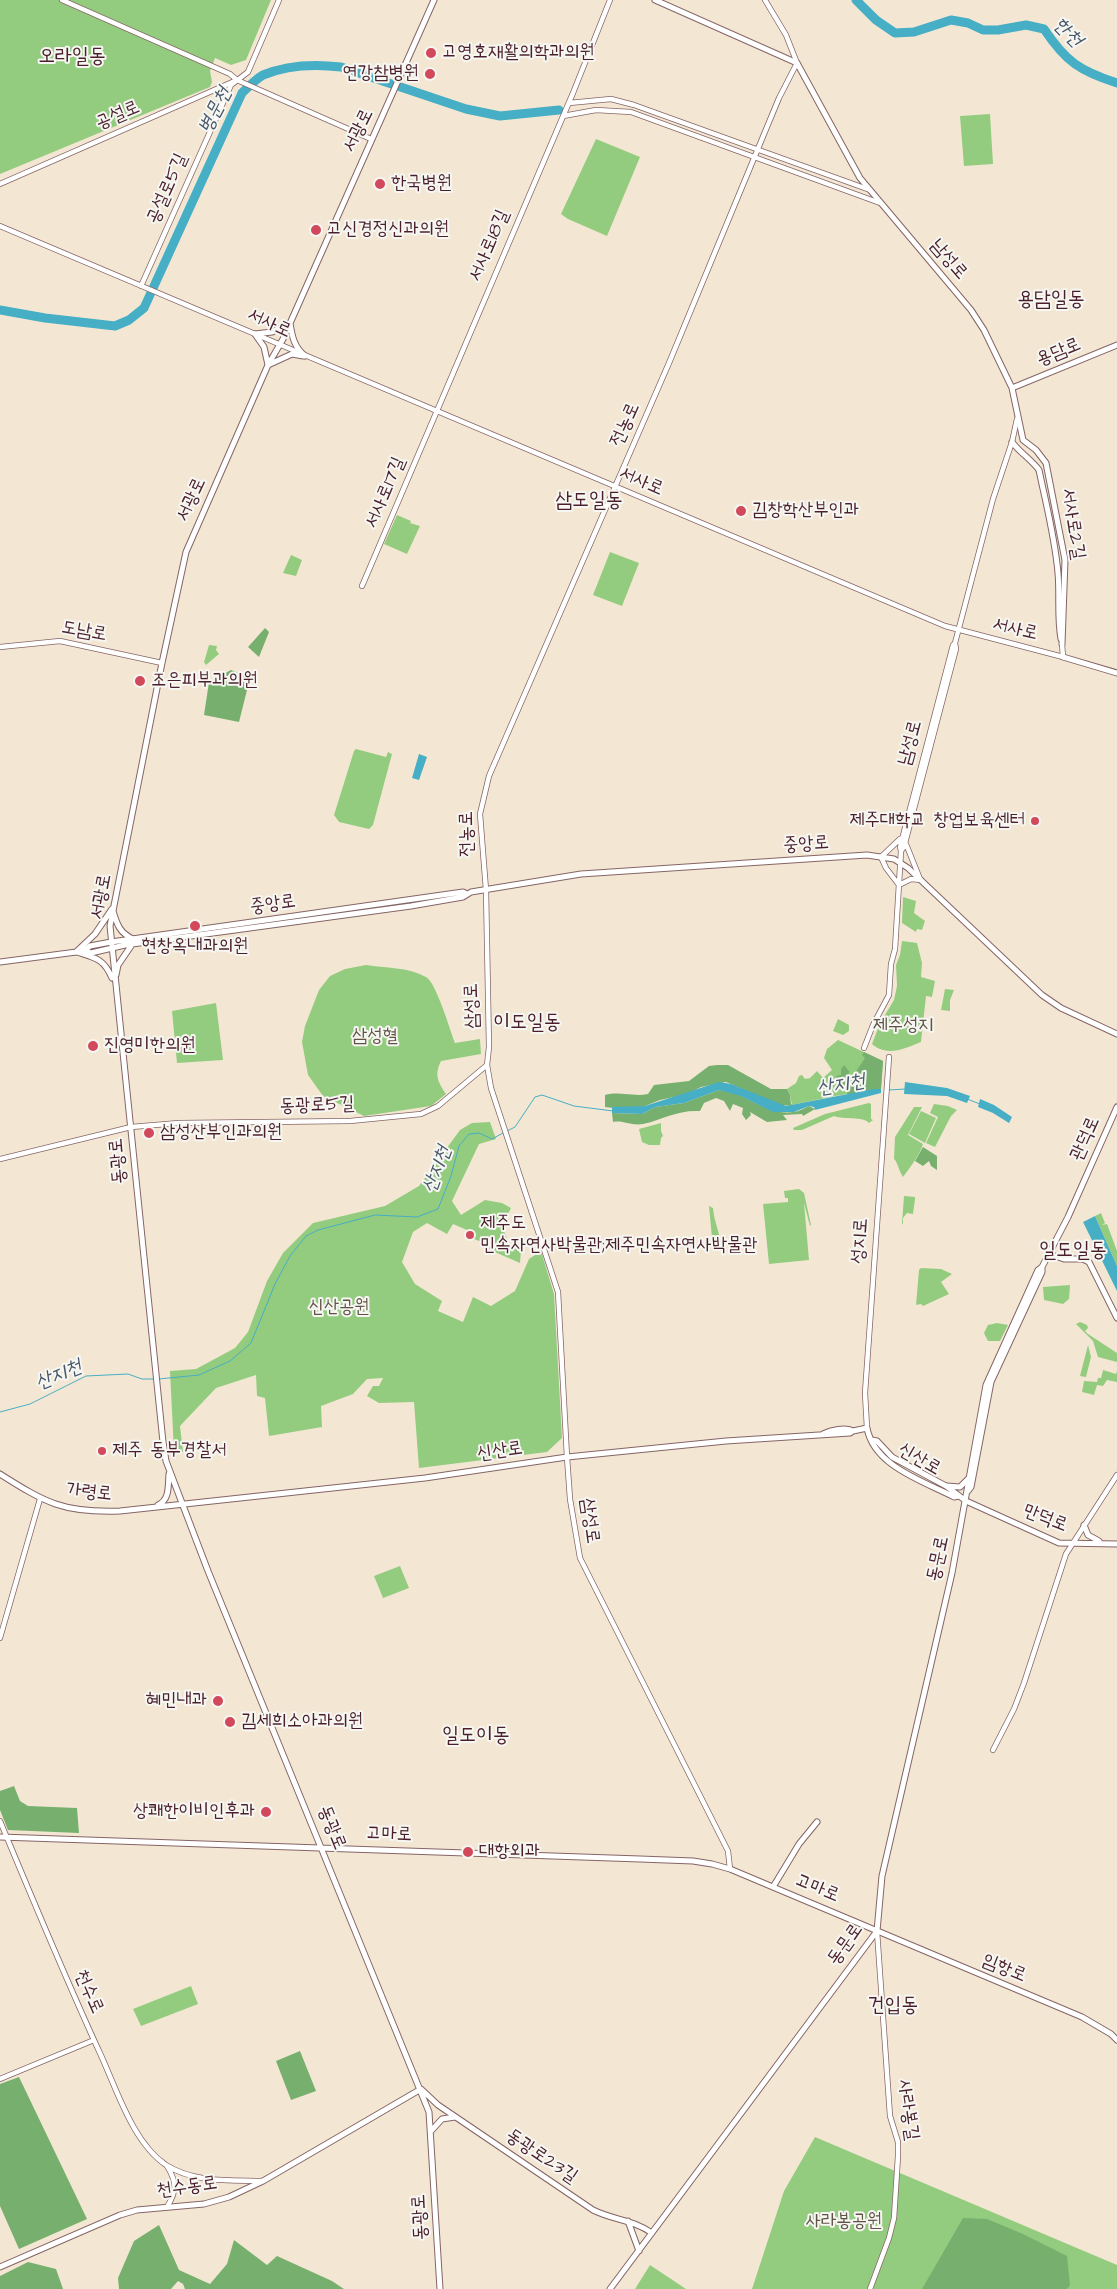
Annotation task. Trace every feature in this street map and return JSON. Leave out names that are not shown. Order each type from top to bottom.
[{"type":"main road","name":"서광로","points":[[111,948],[113,909],[123,868],[162,663],[183,567],[192,537],[434,0]]},
{"type":"main road","points":[[655,0],[797,63]]},
{"type":"main road","name":"남성로","points":[[797,63],[860,178],[971,310],[984,330],[1012,388],[1017,419]]},
{"type":"main road","points":[[290,323],[298,350],[305,356],[292,354],[268,365],[264,347],[255,334],[272,332],[290,323]]},
{"type":"main road","name":"용담로","points":[[1012,388],[1117,345]]},
{"type":"main road","name":"서사로2길","points":[[1017,419],[1023,440],[1036,450],[1046,463],[1050,478],[1065,560],[1062,644]]},
{"type":"main road","name":"서사로2길","points":[[1012,442],[1039,470],[1056,552],[1058,622],[1062,644]]},
{"type":"main road","name":"서사로","points":[[1063,657],[1117,673]]},
{"type":"main road","name":"중앙로","points":[[84,951],[90,946],[111,942],[133,942],[411,906],[463,897],[467,894],[486,890],[581,874],[867,855],[894,860],[921,880],[1042,995],[1062,1008],[1117,1034]]},
{"type":"main road","points":[[113,909],[117,925],[133,942],[124,953],[118,965],[115,983]]},
{"type":"main road","points":[[113,909],[95,934],[76,952],[98,959],[105,964],[115,983]]},
{"type":"main road","name":"중앙로","points":[[0,962],[84,951],[91,953],[133,942]]},
{"type":"main road","name":"동광로","points":[[111,948],[157,1370],[163,1442],[170,1471],[182,1505],[429,2112],[432,2131],[440,2289]]},
{"type":"main road","name":"관덕로","points":[[1083,1183],[1117,1107]]},
{"type":"main road","name":"동문로","points":[[610,2289],[877,1931],[882,1876],[942,1616],[968,1491],[968,1479],[988,1379],[1038,1270],[1042,1267],[1049,1254],[1083,1183]]},
{"type":"main road","points":[[1049,1254],[1064,1260],[1083,1259],[1089,1262],[1117,1318]]},
{"type":"main road","name":"동문로","points":[[968,1491],[971,1487],[992,1382],[1042,1272],[1042,1267]]},
{"type":"main road","name":"신산로","points":[[182,1505],[425,1478],[567,1457],[822,1434],[829,1431],[850,1429],[853,1431],[867,1428],[872,1444],[892,1464],[954,1497],[959,1496]]},
{"type":"main road","name":"신산로","points":[[872,1440],[877,1441],[892,1457],[946,1486],[966,1501]]},
{"type":"main road","points":[[150,1508],[161,1504],[165,1500],[170,1471]]},
{"type":"main road","name":"가령로","points":[[0,1474],[40,1499],[72,1509],[93,1512],[182,1505]]},
{"type":"main road","points":[[946,1486],[960,1486],[968,1479]]},
{"type":"main road","name":"만덕로","points":[[966,1501],[1059,1543],[1105,1542],[1117,1544]]},
{"type":"main road","points":[[1084,1525],[1089,1536],[1105,1542]]},
{"type":"main road","name":"고마로","points":[[773,1887],[799,1844],[818,1822]]},
{"type":"main road","name":"고마로","points":[[0,1836],[693,1861],[730,1869],[877,1931]]},
{"type":"main road","name":"임항로","points":[[877,1931],[1082,2017],[1112,2034],[1117,2040]]},
{"type":"main road","name":"동광로23길","points":[[421,2089],[438,2105],[593,2210],[605,2216],[642,2226],[652,2233]]},
{"type":"main road","name":"천수동로","points":[[0,2267],[120,2215],[167,2207],[204,2204],[229,2197],[263,2181],[421,2089]]},
{"type":"main road","points":[[432,2131],[442,2119],[456,2117]]},
{"type":"main road","points":[[628,2221],[639,2251]]},
{"type":"street","points":[[62,0],[371,139]]},
{"type":"street","name":"공설로5길","points":[[143,286],[231,85],[248,72],[279,0]]},
{"type":"street","name":"서사로18길","points":[[436,411],[569,103],[610,0]]},
{"type":"street","points":[[766,0],[786,34],[797,63]]},
{"type":"street","name":"전농로","points":[[486,890],[480,814],[489,776],[756,158],[780,98],[797,63]]},
{"type":"street","name":"공설로","points":[[0,184],[237,80]]},
{"type":"street","points":[[569,103],[611,99],[634,105],[870,190]]},
{"type":"street","points":[[563,116],[596,110],[631,112],[880,203]]},
{"type":"street","points":[[0,226],[143,286]]},
{"type":"street","name":"서사로","points":[[143,286],[614,487],[959,631],[1063,657]]},
{"type":"street","name":"서사로17길","points":[[362,586],[436,411]]},
{"type":"street","name":"남성로","points":[[901,851],[905,843],[956,649],[993,499],[1012,442],[1017,419]]},
{"type":"street","name":"도남로","points":[[0,647],[60,641],[162,663]]},
{"type":"street","name":"남성로","points":[[864,1048],[890,990],[891,964],[895,945],[900,847],[953,645],[956,643]]},
{"type":"street","name":"서사로2길","points":[[1062,644],[1063,657]]},
{"type":"street","points":[[903,834],[898,842],[881,857],[886,868],[899,884],[911,878],[921,880]]},
{"type":"street","points":[[905,843],[921,880]]},
{"type":"street","name":"삼성로","points":[[486,890],[489,1047],[487,1065],[491,1088],[501,1120],[558,1292],[570,1499],[580,1558],[728,1851],[730,1869]]},
{"type":"street","name":"성지로","points":[[867,1428],[866,1385],[888,1057]]},
{"type":"street","name":"동광로5길","points":[[0,1159],[131,1127],[179,1123],[350,1121],[422,1114],[438,1106],[487,1065]]},
{"type":"street","points":[[993,1750],[1014,1709],[1071,1544],[1117,1475]]},
{"type":"street","points":[[0,1638],[40,1499]]},
{"type":"street","name":"천수로","points":[[0,1821],[75,2002],[140,2138],[167,2165],[174,2178],[176,2187],[167,2207]]},
{"type":"street","name":"사라봉길","points":[[870,2289],[892,2228],[898,2156],[898,2142],[890,2116],[877,1931]]},
{"type":"street","points":[[0,2079],[94,2040]]},
{"type":"street","name":"천수로","points":[[167,2165],[204,2178],[263,2181]]},
{"type":"green space","points":[[0,0],[271,0],[246,60],[231,65],[215,58],[210,71],[212,82],[210,87],[0,174]]},
{"type":"green space","points":[[990,114],[993,164],[964,166],[960,116]]},
{"type":"green space","points":[[596,139],[640,157],[607,236],[561,214]]},
{"type":"green space","points":[[397,515],[411,521],[410,523],[420,526],[407,554],[384,544]]},
{"type":"green space","points":[[610,552],[639,563],[622,606],[593,595]]},
{"type":"green space","points":[[291,555],[302,560],[296,576],[283,573]]},
{"type":"green space","points":[[265,628],[269,632],[259,657],[248,647]]},
{"type":"green space","points":[[209,645],[217,646],[216,650],[219,654],[206,665],[204,662]]},
{"type":"green space","points":[[231,670],[250,678],[239,722],[204,715],[209,682]]},
{"type":"green space","points":[[356,749],[386,757],[388,752],[392,754],[373,825],[369,829],[339,822],[334,815]]},
{"type":"green space","points":[[903,897],[916,901],[914,913],[925,921],[922,930],[917,929],[916,932],[902,923]]},
{"type":"green space","name":"제주성지","points":[[902,941],[917,943],[922,963],[921,977],[935,981],[932,997],[926,996],[921,1042],[890,1051],[878,1048],[872,1044],[880,1023],[894,1000],[897,986],[896,965]]},
{"type":"green space","name":"삼성혈","points":[[366,965],[404,970],[426,977],[438,997],[455,1043],[480,1039],[481,1054],[441,1061],[437,1074],[446,1094],[431,1106],[364,1116],[323,1096],[308,1075],[302,1042],[305,1026],[319,990],[330,976],[345,969]]},
{"type":"green space","points":[[945,989],[954,990],[950,1000],[950,1011],[941,1010]]},
{"type":"green space","points":[[216,1003],[223,1060],[177,1063],[172,1011]]},
{"type":"green space","points":[[838,1019],[849,1025],[849,1031],[843,1035],[833,1031]]},
{"type":"green space","name":"제주성지","points":[[838,1040],[883,1061],[881,1089],[792,1105],[787,1089],[796,1083],[799,1076],[802,1075],[805,1079],[810,1078],[817,1071],[823,1078],[832,1070],[824,1058],[827,1049]]},
{"type":"green space","points":[[864,1052],[883,1061],[881,1089],[848,1095],[845,1088],[838,1083],[836,1076],[841,1075],[841,1069],[844,1065],[849,1071],[849,1079],[851,1079],[865,1058],[862,1055]]},
{"type":"green space","points":[[728,1065],[771,1089],[787,1089],[791,1104],[794,1106],[780,1105],[726,1082],[701,1087],[687,1094],[660,1100],[645,1106],[622,1109],[605,1107],[605,1095],[648,1094],[654,1085],[689,1081],[709,1066]]},
{"type":"green space","points":[[719,1090],[739,1095],[774,1111],[794,1112],[809,1106],[815,1109],[803,1116],[802,1114],[783,1115],[787,1120],[767,1122],[750,1112],[751,1115],[746,1120],[742,1114],[743,1108],[733,1104],[730,1111],[724,1101],[716,1098],[704,1103],[700,1111],[677,1113],[643,1124],[613,1122],[612,1113],[642,1114],[655,1107],[684,1103]]},
{"type":"green space","points":[[871,1104],[871,1119],[873,1120],[869,1123],[862,1120],[834,1116],[802,1130],[794,1130],[793,1128],[825,1114]]},
{"type":"green space","points":[[934,1104],[948,1106],[957,1110],[951,1116],[935,1147],[926,1143],[938,1117],[930,1113]]},
{"type":"green space","points":[[914,1107],[922,1107],[908,1135],[923,1144],[917,1157],[903,1177],[894,1159],[895,1137]]},
{"type":"green space","points":[[921,1111],[936,1118],[925,1143],[909,1134]]},
{"type":"green space","name":"신산공원","points":[[490,1122],[496,1139],[479,1144],[452,1201],[461,1215],[485,1200],[502,1203],[511,1208],[502,1226],[509,1244],[521,1250],[520,1263],[481,1246],[482,1242],[466,1236],[467,1230],[453,1224],[447,1234],[427,1223],[413,1232],[402,1262],[415,1284],[442,1301],[438,1311],[463,1322],[473,1297],[491,1306],[515,1291],[529,1259],[541,1251],[554,1294],[562,1438],[547,1452],[419,1468],[414,1402],[379,1403],[367,1396],[373,1386],[379,1386],[383,1378],[367,1379],[353,1394],[321,1406],[322,1427],[269,1436],[265,1398],[257,1396],[256,1375],[216,1388],[180,1426],[183,1452],[174,1451],[170,1371],[196,1369],[235,1348],[248,1332],[267,1281],[283,1253],[313,1223],[385,1206],[419,1186],[460,1130],[472,1123]]},
{"type":"green space","points":[[661,1123],[663,1136],[660,1145],[649,1145],[642,1142],[639,1129]]},
{"type":"green space","points":[[923,1147],[937,1156],[937,1170],[931,1166],[929,1161],[923,1166],[915,1161]]},
{"type":"green space","points":[[799,1189],[804,1193],[811,1225],[804,1203],[809,1260],[769,1264],[763,1204],[788,1202],[784,1191]]},
{"type":"green space","points":[[904,1196],[915,1197],[915,1199],[913,1214],[907,1213],[903,1218],[903,1225],[902,1223]]},
{"type":"green space","points":[[709,1206],[713,1208],[721,1246],[718,1240],[712,1238]]},
{"type":"green space","points":[[1101,1213],[1105,1223],[1102,1225],[1107,1224],[1117,1251],[1117,1266],[1095,1216]]},
{"type":"green space","points":[[921,1268],[941,1269],[952,1274],[941,1282],[949,1294],[923,1306],[921,1304],[916,1305],[919,1270]]},
{"type":"green space","points":[[1070,1285],[1069,1299],[1063,1304],[1044,1300],[1043,1287]]},
{"type":"green space","points":[[1080,1322],[1087,1325],[1088,1328],[1085,1331],[1088,1334],[1117,1353],[1117,1362],[1098,1357],[1093,1341],[1076,1324]]},
{"type":"green space","points":[[997,1323],[1008,1325],[1000,1341],[988,1341],[984,1333],[988,1325]]},
{"type":"green space","points":[[1088,1345],[1091,1357],[1086,1377],[1080,1376]]},
{"type":"green space","points":[[1103,1370],[1116,1374],[1117,1371],[1117,1382],[1107,1380],[1103,1386],[1097,1385],[1094,1395],[1082,1392],[1084,1381],[1097,1382],[1098,1378],[1101,1378]]},
{"type":"green space","points":[[400,1566],[409,1588],[383,1598],[374,1576]]},
{"type":"green space","points":[[14,1786],[20,1801],[28,1806],[77,1808],[79,1833],[8,1830],[0,1810],[0,1791]]},
{"type":"green space","points":[[191,1986],[198,2004],[141,2026],[133,2009]]},
{"type":"green space","points":[[300,2051],[316,2091],[291,2100],[276,2061]]},
{"type":"green space","points":[[19,2077],[87,2219],[19,2249],[0,2206],[0,2084]]},
{"type":"green space","name":"사라봉공원","points":[[815,2137],[1117,2265],[1117,2289],[752,2289],[784,2191]]},
{"type":"green space","points":[[963,2218],[987,2219],[1067,2256],[1070,2285],[1067,2289],[922,2289]]},
{"type":"green space","points":[[159,2225],[179,2270],[210,2284],[227,2264],[234,2240],[267,2265],[277,2256],[332,2281],[344,2289],[185,2289],[183,2284],[178,2281],[171,2289],[119,2289],[118,2278],[134,2241]]},
{"type":"green space","points":[[28,2262],[56,2269],[63,2289],[0,2289],[0,2276]]},
{"type":"green space","points":[[650,2265],[686,2289],[635,2289]]},
{"type":"water","points":[[419,754],[427,757],[419,780],[412,778]]},
{"type":"water","points":[[719,1082],[731,1084],[786,1106],[874,1089],[881,1089],[881,1093],[815,1110],[814,1107],[809,1106],[794,1112],[773,1112],[741,1096],[719,1090],[684,1103],[655,1107],[642,1114],[612,1113],[612,1107],[645,1106]]},
{"type":"water","points":[[905,1082],[947,1088],[970,1096],[967,1103],[947,1096],[904,1094]]},
{"type":"water","points":[[980,1099],[994,1105],[1012,1117],[1009,1123],[993,1113],[978,1107]]},
{"type":"water","points":[[1095,1216],[1117,1266],[1117,1291],[1083,1222]]},
{"type":"waterway","name":"한천","points":[[856,0],[876,20],[895,33],[914,32],[951,20],[968,23],[983,30],[998,30],[1026,25],[1044,29],[1059,50],[1075,64],[1093,74],[1117,83]]},
{"type":"waterway","name":"병문천","points":[[0,310],[45,318],[115,326],[129,320],[144,308],[242,93],[263,75],[282,69],[302,66],[341,67],[466,109],[500,116],[559,110]]},
{"type":"waterway","name":"산지천","points":[[889,1090],[905,1089]]},
{"type":"waterway","name":"산지천","points":[[507,1131],[515,1127],[535,1097],[542,1095],[574,1106],[613,1111]]},
{"type":"waterway","name":"산지천","points":[[967,1099],[980,1104]]},
{"type":"waterway","name":"산지천","points":[[159,1379],[199,1375],[230,1361],[251,1343],[275,1284],[290,1256],[306,1236],[318,1230],[375,1215],[417,1217],[438,1209],[451,1176],[459,1146],[469,1134],[479,1133],[492,1139],[503,1133]]},
{"type":"waterway","name":"산지천","points":[[0,1412],[30,1404],[86,1376],[128,1374],[142,1379],[155,1379]]},
{"type":"place","name":"고영호재활의학과의원","points":[[431,53]]},
{"type":"place","name":"연강참병원","points":[[430,74]]},
{"type":"place","name":"한국병원","points":[[380,184]]},
{"type":"place","name":"고신경정신과의원","points":[[316,230]]},
{"type":"place","name":"김창학산부인과","points":[[741,511]]},
{"type":"place","name":"조은피부과의원","points":[[140,681]]},
{"type":"place","name":"제주대학교 창업보육센터","points":[[1035,821]]},
{"type":"place","name":"현창옥내과의원","points":[[195,926]]},
{"type":"place","name":"진영미한의원","points":[[93,1046]]},
{"type":"place","name":"삼성산부인과의원","points":[[149,1133]]},
{"type":"place","name":"제주도 민속자연사박물관;제주민속자연사박물관","points":[[470,1235]]},
{"type":"place","name":"제주 동부경찰서","points":[[102,1451]]},
{"type":"place","name":"혜민내과","points":[[218,1701]]},
{"type":"place","name":"김세희소아과의원","points":[[230,1722]]},
{"type":"place","name":"상쾌한이비인후과","points":[[266,1812]]},
{"type":"place","name":"대항외과","points":[[468,1852]]},
{"type":"district","name":"오라일동","points":[[72,58]]},
{"type":"district","name":"용담일동","points":[[1051,301]]},
{"type":"district","name":"삼도일동","points":[[589,502]]},
{"type":"district","name":"이도일동","points":[[527,1024]]},
{"type":"district","name":"일도일동","points":[[1073,1252]]},
{"type":"district","name":"일도이동","points":[[476,1737]]},
{"type":"district","name":"건입동","points":[[893,2007]]}]
